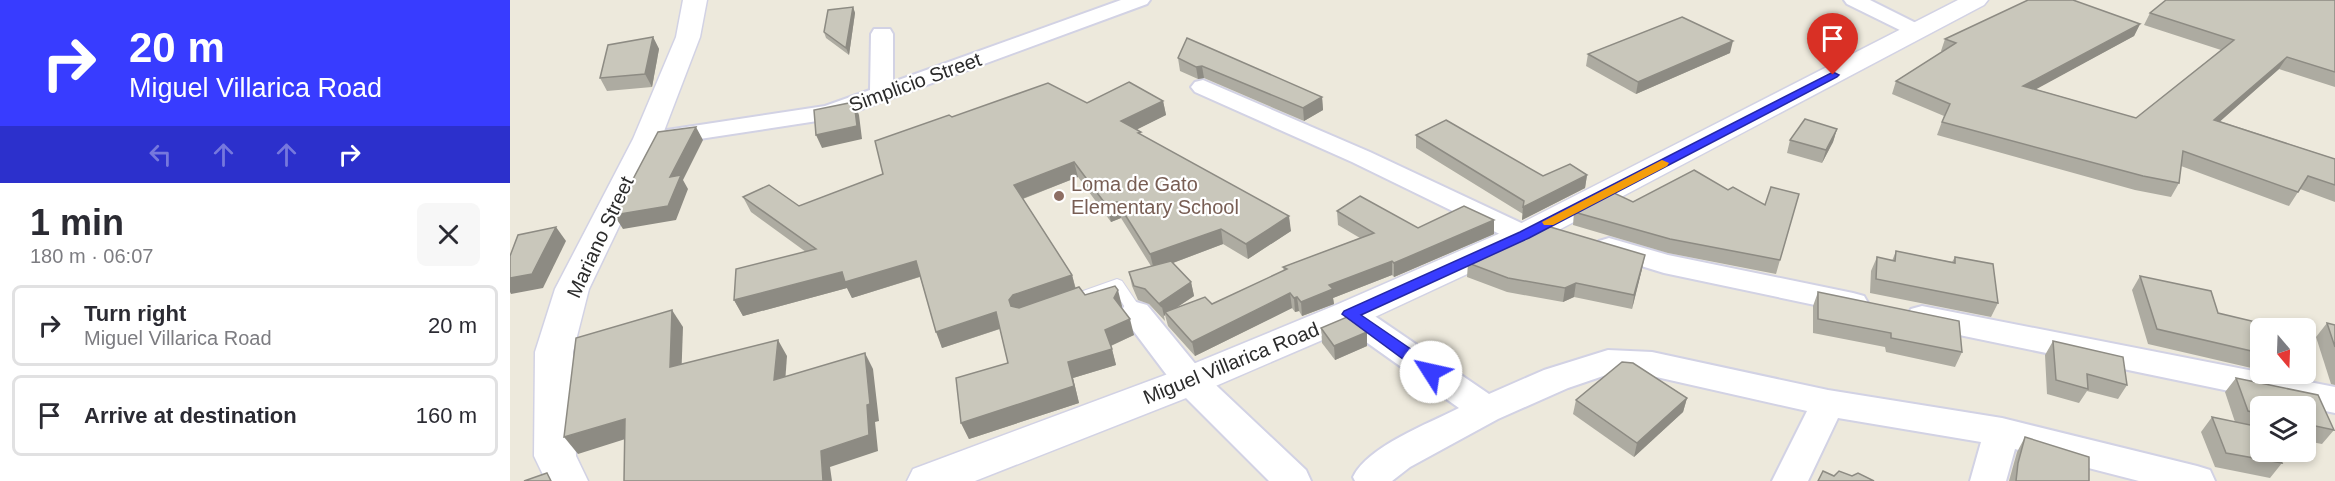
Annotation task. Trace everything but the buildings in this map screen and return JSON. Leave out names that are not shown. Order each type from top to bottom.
[{"type":"main road","name":"Mariano Street","points":[[567,481],[555,456],[554,352],[572,289],[647,139],[688,37],[694,0]]},
{"type":"main road","name":"Miguel Villarica Road","points":[[928,481],[1190,381],[1349,314],[1532,231],[1976,0]]},
{"type":"street","name":"Simplicio Street","points":[[647,139],[829,113],[1140,0]]},
{"type":"street","points":[[1854,0],[1917,32]]},
{"type":"street","points":[[882,34],[882,93]]},
{"type":"street","points":[[1203,87],[1532,231],[1580,239],[1664,264],[2335,400]]},
{"type":"street","points":[[1136,313],[1190,381],[1293,481]]},
{"type":"street","points":[[1349,314],[1486,410]]},
{"type":"street","points":[[1373,481],[1371,477],[1397,457],[1486,410],[1556,379],[1608,362],[1652,364],[1827,403],[2002,432],[2189,480]]},
{"type":"street","points":[[1790,481],[1827,403]]},
{"type":"street","points":[[1988,481],[2002,432]]},
{"type":"lane","points":[[1055,306],[1117,284],[1136,313]]},
{"type":"slow traffic","points":[[1549,222],[1662,163]]},
{"type":"place","name":"Loma de Gato Elementary School","points":[[1059,196]]},
{"type":"route","points":[[1431,372],[1349,314],[1524,235],[1833,75]]}]
